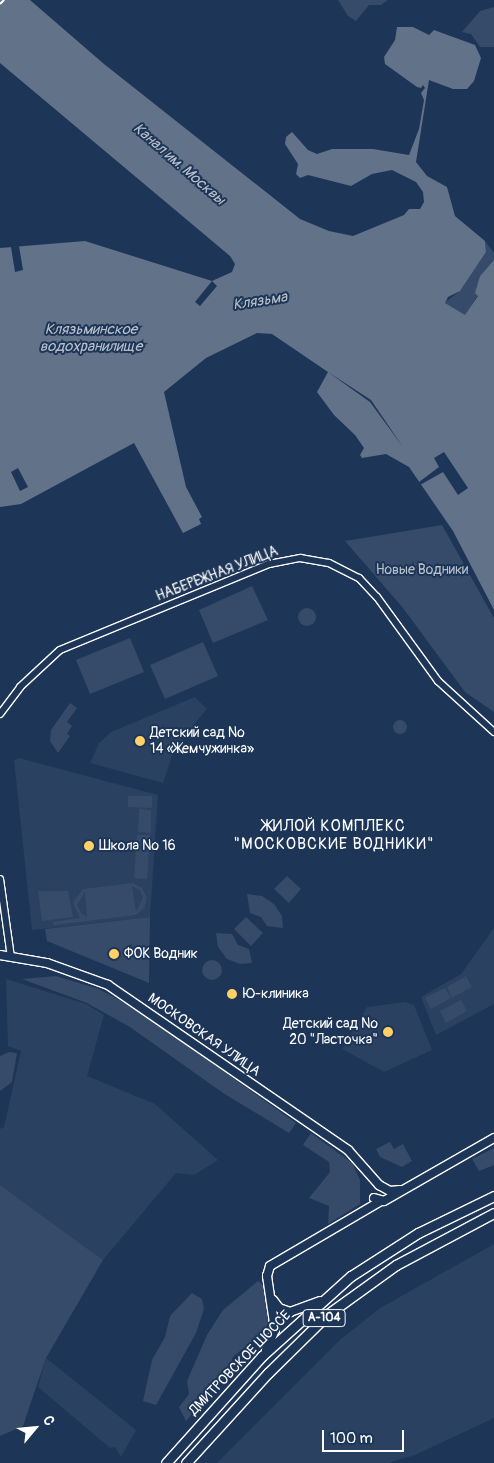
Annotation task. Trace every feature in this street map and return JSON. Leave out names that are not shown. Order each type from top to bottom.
[{"type":"highway","name":"ДМИТРОВСКОЕ ШОССЕ","points":[[166,1463],[262,1356],[320,1301],[351,1276],[418,1233],[494,1196]]},
{"type":"highway","name":"ДМИТРОВСКОЕ ШОССЕ","points":[[186,1463],[262,1379],[328,1314],[411,1256],[494,1213]]},
{"type":"main road","name":"МОСКОВСКАЯ УЛИЦА","points":[[0,955],[46,963],[108,985],[348,1150],[372,1178],[381,1194]]},
{"type":"main road","points":[[381,1194],[400,1190],[494,1138]]},
{"type":"main road","name":"А-104","points":[[262,1356],[276,1330],[268,1270],[289,1253],[369,1207],[381,1194]]},
{"type":"main road","name":"А-104","points":[[270,1296],[279,1308],[290,1312],[320,1301]]},
{"type":"street","name":"НАБЕРЕЖНАЯ УЛИЦА","points":[[0,714],[20,687],[60,650],[251,571],[300,558],[335,566],[359,578],[377,597],[438,681],[494,732]]},
{"type":"street","points":[[0,879],[11,956]]},
{"type":"shaded area","name":"Детский сад № 14 «Жемчужинка»","points":[[195,697],[207,709],[175,747],[163,783],[90,763],[99,743],[111,732]]},
{"type":"shaded area","name":"Школа № 16","points":[[19,758],[158,795],[150,917],[32,930],[14,760]]},
{"type":"shaded area","points":[[494,928],[494,1004],[436,1035],[421,997],[461,974]]},
{"type":"shaded area","points":[[6,979],[86,1004],[104,1015],[87,1076],[155,1104],[218,1160],[194,1175],[176,1173],[103,1260],[0,1185],[0,1129],[4,1127],[21,1051],[8,1046]]},
{"type":"shaded area","name":"Детский сад № 20 \"Ласточка\"","points":[[405,1002],[414,1005],[432,1050],[384,1072],[342,1049],[367,1007]]},
{"type":"shaded area","points":[[494,1244],[494,1418],[415,1455],[388,1463],[217,1463],[341,1339],[380,1308]]},
{"type":"shaded area","points":[[46,1358],[136,1430],[121,1457],[115,1447],[110,1448],[38,1387]]},
{"type":"green space","points":[[338,0],[388,0],[381,5],[369,5],[356,21],[348,16]]},
{"type":"green space","points":[[494,7],[494,47],[480,47],[471,34],[462,32],[480,11]]},
{"type":"green space","points":[[485,241],[494,253],[494,260],[480,276],[478,295],[465,316],[444,303],[460,291],[486,252]]},
{"type":"green space","name":"Новые Водники","points":[[442,525],[494,618],[494,712],[465,692],[403,608],[345,541]]},
{"type":"green space","points":[[252,586],[268,620],[213,643],[199,610]]},
{"type":"green space","points":[[307,608],[313,611],[316,617],[313,623],[307,626],[301,623],[298,617],[301,611]]},
{"type":"green space","points":[[130,638],[144,672],[90,694],[76,660]]},
{"type":"green space","points":[[203,642],[218,676],[165,699],[150,665]]},
{"type":"green space","points":[[70,703],[77,708],[67,722],[72,726],[67,734],[70,736],[58,753],[50,741],[51,730]]},
{"type":"green space","points":[[397,720],[403,720],[407,727],[403,734],[397,734],[393,730],[393,724]]},
{"type":"green space","points":[[128,796],[152,796],[152,808],[128,807]]},
{"type":"green space","points":[[139,809],[151,810],[151,833],[138,832]]},
{"type":"green space","points":[[137,835],[150,835],[147,879],[134,878]]},
{"type":"green space","points":[[287,876],[301,889],[289,903],[274,889]]},
{"type":"green space","points":[[133,883],[142,888],[147,898],[144,908],[136,915],[54,925],[53,922],[80,918],[73,902],[83,889]],"holes":[[[132,886],[140,890],[143,898],[136,911]],[[85,893],[87,917],[81,913],[77,905]]]},
{"type":"green space","points":[[38,891],[68,891],[73,917],[42,921]]},
{"type":"green space","points":[[247,894],[262,896],[274,904],[282,916],[283,928],[267,926],[261,917],[250,913]]},
{"type":"green space","name":"ФОК Водник","points":[[150,917],[149,983],[47,941],[45,929]]},
{"type":"green space","points":[[246,917],[263,933],[251,946],[234,929]]},
{"type":"green space","points":[[216,933],[232,934],[238,945],[249,949],[252,963],[240,964],[227,959],[218,947]]},
{"type":"green space","points":[[212,960],[219,963],[222,970],[219,977],[212,980],[205,977],[202,970],[205,963]]},
{"type":"green space","points":[[56,976],[99,989],[139,1011],[296,1123],[289,1133],[223,1093],[130,1027],[87,1003],[22,979]]},
{"type":"green space","points":[[466,976],[472,987],[452,998],[447,987]]},
{"type":"green space","points":[[445,988],[451,998],[431,1009],[425,998]]},
{"type":"green space","points":[[461,1000],[467,1011],[446,1023],[440,1011]]},
{"type":"green space","points":[[9,1052],[17,1053],[12,1082],[0,1091],[0,1056]]},
{"type":"green space","points":[[311,1133],[352,1163],[360,1180],[360,1204],[328,1224],[329,1206],[309,1198],[330,1172],[329,1162],[303,1145]]},
{"type":"green space","points":[[390,1142],[394,1149],[403,1144],[412,1161],[402,1167],[380,1157],[376,1149]]},
{"type":"green space","points":[[494,1148],[494,1165],[479,1171],[472,1159]]},
{"type":"green space","points":[[0,1185],[103,1260],[46,1358],[23,1426],[0,1436]]},
{"type":"green space","points":[[258,1281],[263,1285],[268,1322],[265,1330],[233,1357],[225,1378],[186,1421],[179,1407],[189,1394],[187,1381],[207,1335],[223,1310]]},
{"type":"green space","points":[[192,1293],[202,1299],[204,1309],[196,1333],[156,1405],[143,1401],[152,1360],[165,1337],[170,1316]]},
{"type":"water","name":"Клязьминское водохранилище","points":[[0,0],[30,0],[104,64],[300,219],[329,231],[353,236],[404,215],[409,209],[420,209],[424,202],[423,192],[416,182],[392,170],[372,174],[351,186],[308,175],[300,178],[296,174],[298,164],[285,144],[286,137],[292,132],[308,150],[317,154],[332,149],[373,149],[409,155],[419,129],[424,100],[421,93],[425,88],[423,85],[421,88],[417,87],[385,64],[384,57],[395,40],[397,27],[413,27],[429,35],[434,30],[475,45],[481,58],[474,81],[467,89],[453,89],[429,80],[416,162],[427,176],[447,187],[455,216],[485,241],[486,252],[460,291],[448,297],[445,303],[465,315],[478,296],[475,293],[480,276],[494,260],[494,610],[453,531],[409,467],[386,454],[362,458],[360,455],[364,448],[355,435],[334,415],[317,392],[328,372],[272,334],[257,333],[206,358],[164,392],[186,487],[202,517],[199,519],[201,524],[183,533],[134,443],[21,504],[0,507],[0,248],[85,241],[212,281],[232,272],[235,264],[230,256],[0,63]]},
{"type":"pier","points":[[19,246],[23,270],[15,272],[11,247]]},
{"type":"pier","points":[[212,281],[217,286],[200,306],[195,302]]},
{"type":"pier","points":[[328,372],[371,400],[403,447],[370,402]]},
{"type":"pier","points":[[444,452],[468,488],[458,495],[443,472],[420,485],[419,482],[439,467],[434,458]]},
{"type":"pier","points":[[18,468],[28,487],[20,491],[11,472]]},
{"type":"railway","points":[[0,4],[4,0]]},
{"type":"place","name":"Детский сад № 14 «Жемчужинка»","points":[[140,741]]},
{"type":"place","name":"Школа № 16","points":[[89,846]]},
{"type":"place","name":"ФОК Водник","points":[[114,954]]},
{"type":"place","name":"Ю-клиника","points":[[232,994]]},
{"type":"place","name":"Детский сад № 20 \"Ласточка\"","points":[[388,1032]]},
{"type":"district","name":"ЖИЛОЙ КОМПЛЕКС \"МОСКОВСКИЕ ВОДНИКИ\"","points":[[334,835]]},
{"type":"water label","name":"Канал им. Москвы","points":[[179,164]]},
{"type":"water label","name":"Клязьма","points":[[260,301]]}]
